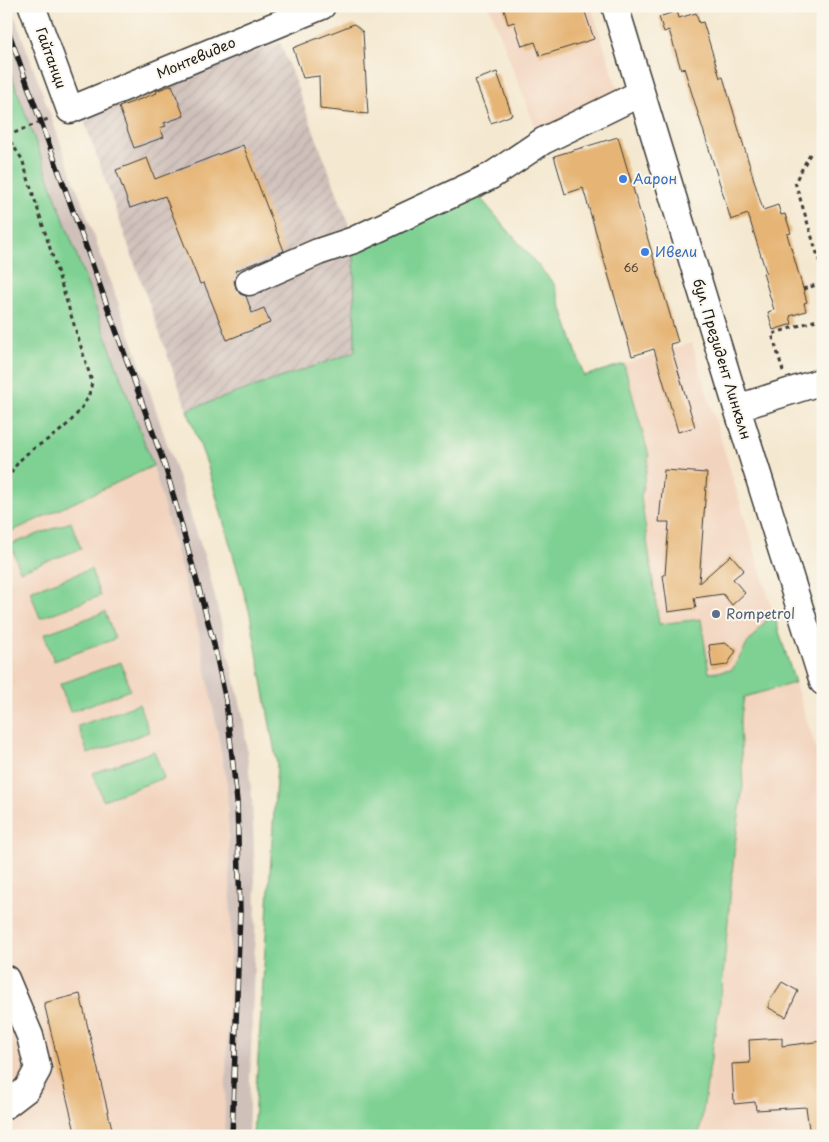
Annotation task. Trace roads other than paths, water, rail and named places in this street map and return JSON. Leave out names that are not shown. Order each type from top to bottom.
[{"type":"street","name":"Гайтанци","points":[[32,6],[70,110]]},
{"type":"street","name":"Монтевидео","points":[[70,110],[274,16],[322,6]]},
{"type":"street","name":"бул. Президент Линкълн","points":[[615,6],[737,408],[823,682]]},
{"type":"street","points":[[249,282],[318,252],[354,240],[491,176],[543,141],[641,93]]},
{"type":"street","points":[[737,408],[823,381]]},
{"type":"street","points":[[6,979],[30,1036],[38,1069],[27,1089],[6,1105]]},
{"type":"railway","points":[[6,25],[166,469],[213,640],[226,701],[237,801],[240,911],[232,1136]]},
{"type":"place","name":"Аарон","points":[[623,179]]},
{"type":"place","name":"Ивели","points":[[645,252]]},
{"type":"place","name":"Rompetrol","points":[[716,614]]}]
